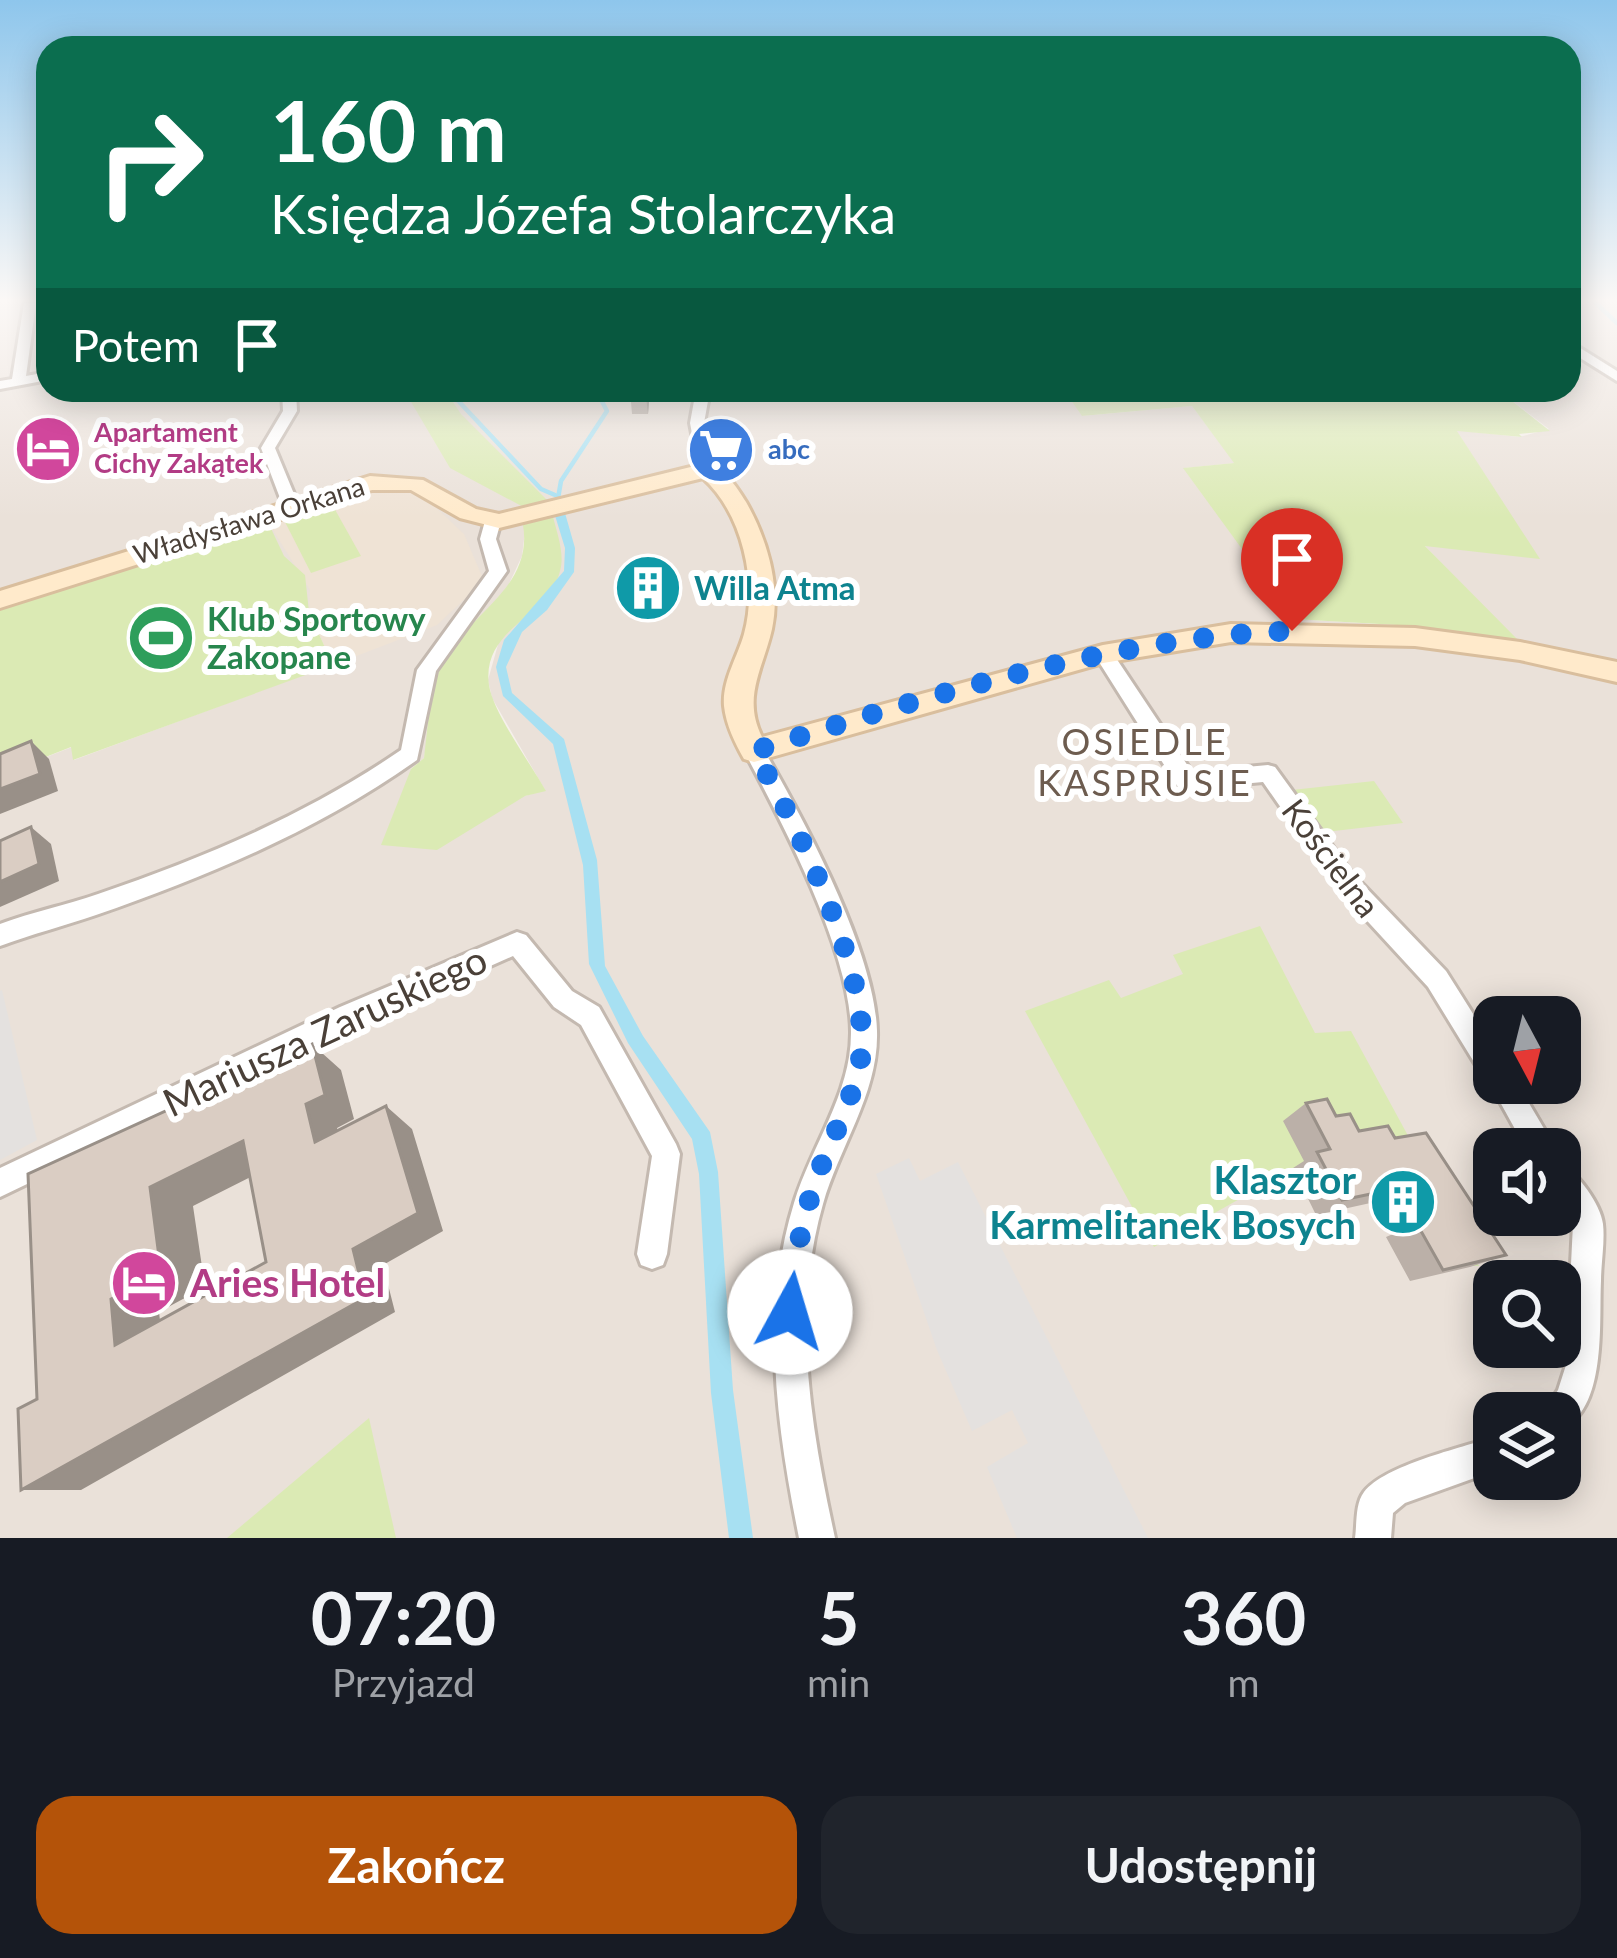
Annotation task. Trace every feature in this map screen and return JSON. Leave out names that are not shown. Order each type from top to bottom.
[{"type":"street","points":[[18,382],[19,375]]},
{"type":"street","points":[[0,385],[36,378]]},
{"type":"street","points":[[290,402],[290,411],[268,448],[291,506]]},
{"type":"street","points":[[701,402],[697,422],[707,470],[744,526],[760,586],[760,617],[735,694],[738,718],[793,824],[856,985],[864,1024],[859,1070],[806,1210],[792,1291],[791,1384],[817,1538]]},
{"type":"street","points":[[0,935],[53,914],[102,904],[254,840],[410,754],[427,670],[499,571],[488,539],[493,521],[707,470]]},
{"type":"street","name":"Władysława Orkana","points":[[0,600],[365,484],[409,481],[436,489],[472,517],[493,521]]},
{"type":"street","points":[[754,751],[1103,654],[1231,633],[1348,632],[1483,645],[1617,672]]},
{"type":"street","name":"Kościelna","points":[[1103,654],[1186,782],[1268,772],[1344,880],[1437,979],[1473,1037]]},
{"type":"street","name":"Mariusza Zaruskiego","points":[[0,1183],[349,1016],[517,943],[562,999],[590,1016],[666,1154],[652,1254]]},
{"type":"street","points":[[1574,1392],[1582,1365],[1588,1221],[1581,1210]]},
{"type":"street","points":[[1373,1538],[1376,1505],[1394,1490],[1473,1462]]},
{"type":"shaded area","points":[[0,375],[36,375],[36,402],[1073,402],[1083,416],[1192,406],[1235,463],[1185,468],[1293,619],[1414,626],[1519,643],[1424,545],[1538,558],[1456,430],[1519,437],[1549,429],[1514,402],[1581,402],[1581,375],[1607,375],[1617,381],[1617,1538],[0,1538],[0,775],[72,747],[74,760],[333,664],[268,523],[0,610]],"holes":[[[525,531],[551,590],[499,641],[488,680],[492,698],[545,790],[525,796],[411,769],[424,758],[441,666],[508,586],[522,556]]]},
{"type":"shaded area","points":[[405,489],[427,499],[464,534],[484,581],[437,625],[333,665],[309,612],[310,590],[268,522],[369,491]]},
{"type":"shaded area","points":[[0,991],[37,1140],[0,1160]]},
{"type":"shaded area","points":[[909,1158],[920,1181],[958,1162],[1148,1538],[1017,1538],[987,1467],[1028,1443],[1012,1410],[972,1431],[937,1350],[876,1174]]},
{"type":"green space","points":[[411,402],[453,402],[550,503],[529,510],[450,468]]},
{"type":"green space","points":[[1072,402],[1513,402],[1550,431],[1519,434],[1522,437],[1457,431],[1540,559],[1425,546],[1521,643],[1414,626],[1293,619],[1183,468],[1234,463],[1192,406],[1082,416]]},
{"type":"green space","points":[[333,506],[361,556],[311,573],[285,522]]},
{"type":"green space","points":[[553,517],[562,558],[560,571],[543,600],[505,636],[489,666],[497,710],[546,791],[525,796],[437,850],[381,845],[411,769],[424,758],[431,699],[441,666],[508,585],[524,548],[523,525]]},
{"type":"green space","name":"Klub Sportowy Zakopane","points":[[268,522],[284,556],[305,575],[309,612],[333,665],[73,760],[71,747],[0,775],[0,610]]},
{"type":"green space","points":[[1374,781],[1403,823],[1317,833],[1292,790]]},
{"type":"green space","points":[[1260,926],[1315,1033],[1351,1031],[1476,1260],[1473,1266],[1397,1137],[1341,1148],[1321,1111],[1284,1120],[1309,1168],[1293,1169],[1154,1247],[1025,1011],[1109,980],[1121,998],[1183,974],[1173,955]]},
{"type":"green space","points":[[369,1418],[396,1538],[227,1538]]},
{"type":"water","points":[[563,506],[575,548],[574,572],[547,610],[522,632],[506,667],[512,693],[564,739],[597,860],[605,966],[643,1036],[710,1132],[718,1172],[733,1390],[753,1538],[729,1538],[711,1393],[699,1174],[692,1139],[628,1043],[589,964],[583,865],[553,744],[503,696],[496,667],[504,640],[564,571],[565,548],[553,509]]},
{"type":"building","points":[[31,741],[40,774],[0,789],[0,754]]},
{"type":"building","points":[[31,827],[39,864],[0,882],[0,841]]},
{"type":"building","points":[[312,1044],[325,1095],[306,1104],[315,1142],[386,1106],[418,1213],[353,1249],[365,1298],[21,1490],[18,1409],[37,1399],[28,1174]],"holes":[[[243,1141],[266,1262],[115,1345],[111,1299],[161,1272],[150,1187]]]},
{"type":"building","points":[[1327,1099],[1336,1116],[1350,1114],[1359,1131],[1388,1126],[1395,1138],[1426,1133],[1473,1205],[1473,1236],[1494,1236],[1506,1255],[1443,1270],[1417,1224],[1425,1223],[1404,1187],[1342,1200],[1317,1152],[1330,1149],[1306,1103]]},
{"type":"waterway","points":[[459,402],[541,489],[555,495]]},
{"type":"waterway","points":[[557,504],[561,481],[607,411],[602,402]]},
{"type":"place","name":"Apartament Cichy Zakątek","points":[[48,449]]},
{"type":"place","name":"abc","points":[[721,450]]},
{"type":"place","name":"Willa Atma","points":[[648,588]]},
{"type":"place","name":"Klub Sportowy Zakopane","points":[[161,638]]},
{"type":"place","name":"Klasztor Karmelitanek Bosych","points":[[1403,1202]]},
{"type":"place","name":"Aries Hotel","points":[[144,1283]]},
{"type":"district","name":"OSIEDLE KASPRUSIE","points":[[1145,762]]},
{"type":"route","points":[[790,1312],[806,1210],[859,1070],[864,1024],[856,985],[793,824],[754,751],[1123,649],[1211,635],[1292,631]]}]
